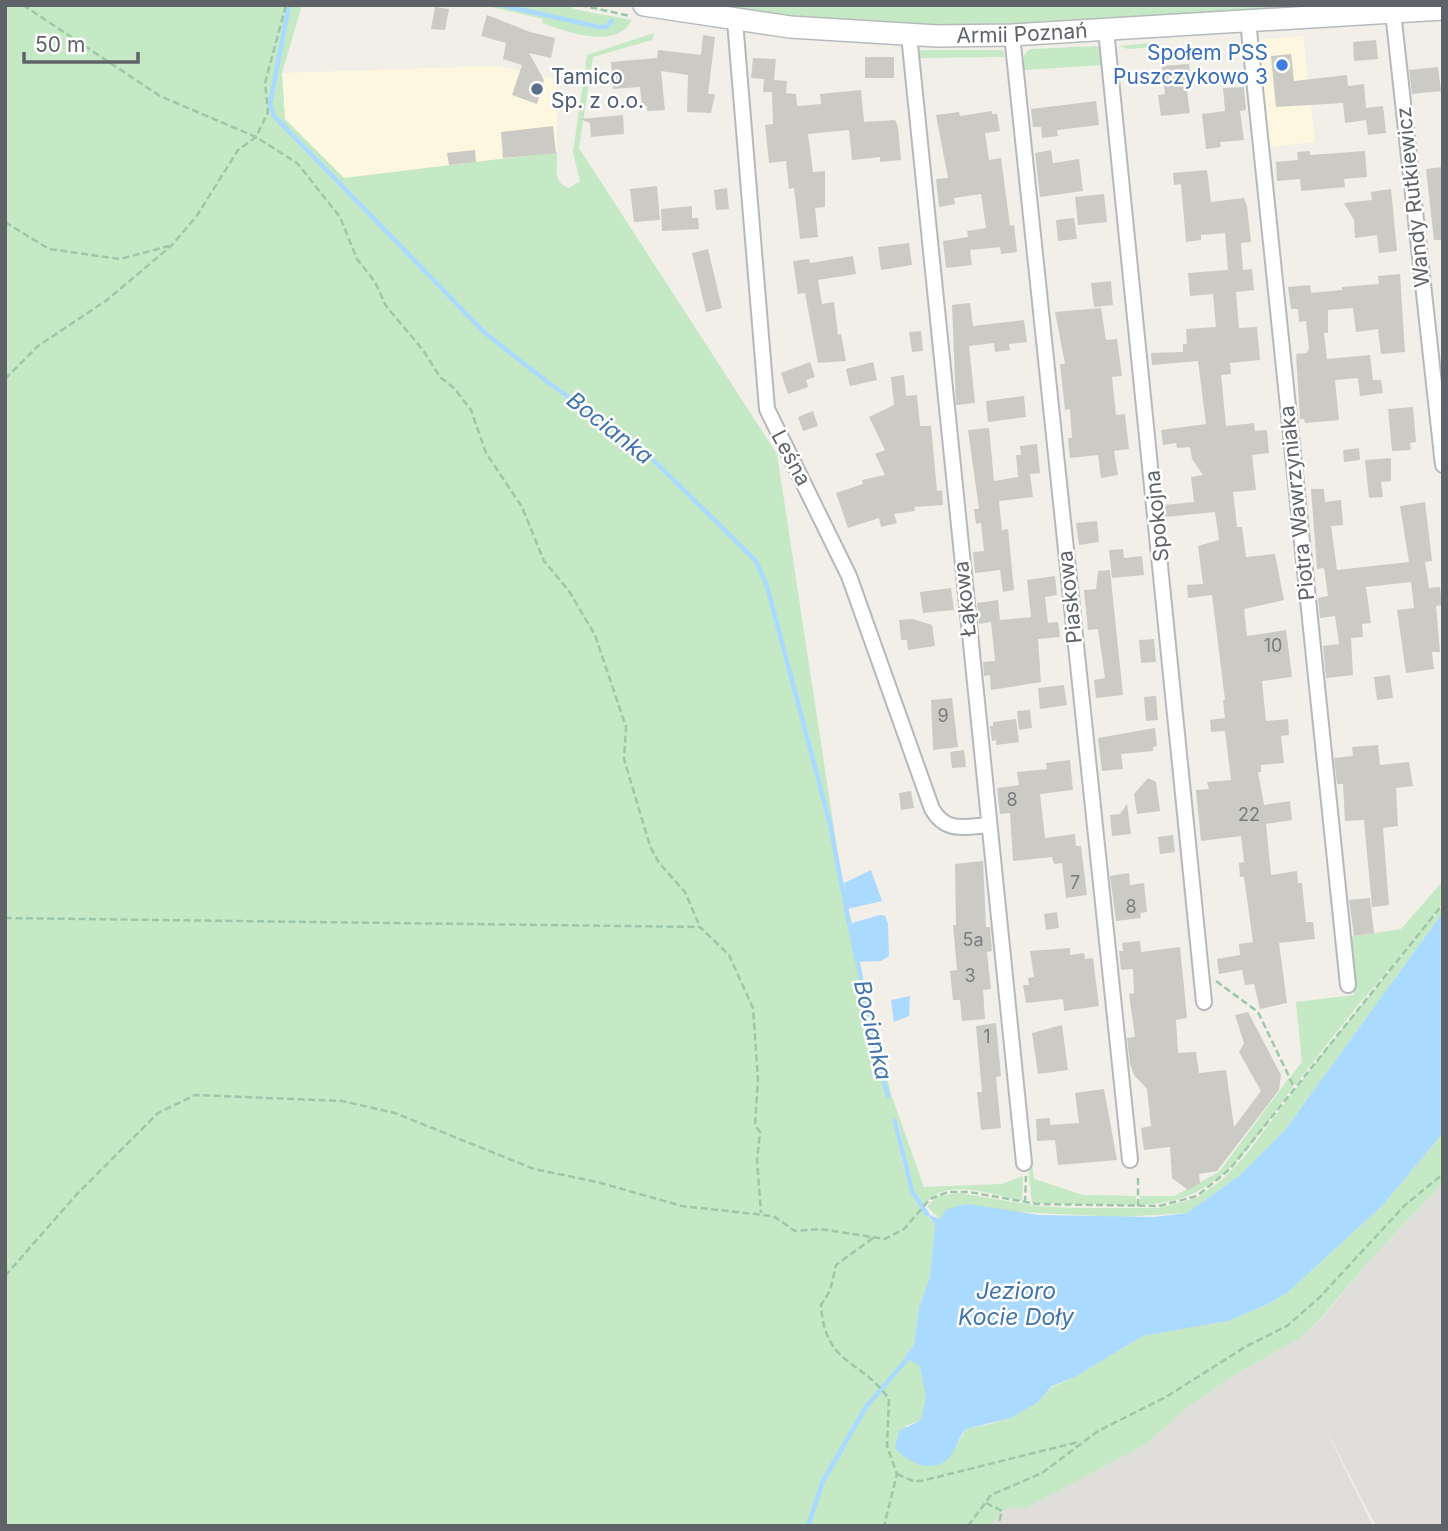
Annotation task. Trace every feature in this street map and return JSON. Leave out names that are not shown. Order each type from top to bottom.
[{"type":"main road","name":"Armii Poznań","points":[[644,5],[735,21],[909,35],[1012,35],[1443,9]]},
{"type":"street","name":"Wandy Rutkiewicz","points":[[1393,12],[1443,465]]},
{"type":"street","name":"Leśna","points":[[735,21],[766,408],[858,597],[932,809],[944,825],[951,828],[988,825]]},
{"type":"street","name":"Piotra Wawrzyniaka","points":[[1248,21],[1348,985]]},
{"type":"street","name":"Spokojna","points":[[1106,30],[1204,1002]]},
{"type":"street","name":"Łąkowa","points":[[909,35],[1025,1170]]},
{"type":"street","name":"Piaskowa","points":[[1012,35],[1130,1160]]},
{"type":"path","points":[[23,5],[160,96],[256,137],[300,166],[340,217],[358,259],[386,306],[423,350],[434,369],[459,393],[471,410],[486,453],[522,507],[544,561],[569,591],[595,635],[626,727],[625,759],[650,846],[659,863],[685,892],[700,928],[729,955],[753,1008],[758,1079],[755,1125],[760,1132],[757,1160],[761,1214]]},
{"type":"path","points":[[5,379],[38,346],[107,300],[172,245],[196,217],[238,150],[256,137],[268,112],[265,83],[286,5]]},
{"type":"path","points":[[5,222],[49,249],[120,259],[172,245]]},
{"type":"path","points":[[5,1276],[77,1194],[158,1114],[195,1095],[342,1101],[395,1113],[534,1169],[597,1182],[682,1206],[773,1216],[796,1231],[820,1229],[873,1238],[895,1236],[936,1195],[958,1192],[1026,1203],[1138,1206],[1180,1203],[1215,1184],[1243,1155],[1294,1087],[1443,904]]},
{"type":"path","points":[[5,918],[700,928]]},
{"type":"path","points":[[1202,983],[1216,981],[1258,1012],[1294,1087]]},
{"type":"path","points":[[1025,1170],[1026,1203]]},
{"type":"path","points":[[968,1526],[982,1504],[998,1491],[1042,1473],[1080,1442],[1166,1397],[1245,1347],[1286,1326],[1320,1298],[1405,1205],[1443,1174]]},
{"type":"path","points":[[1138,1177],[1138,1206]]},
{"type":"path","points":[[873,1238],[836,1265],[830,1291],[821,1305],[829,1345],[841,1359],[864,1371],[877,1388],[887,1395],[887,1446],[897,1474],[884,1526]]},
{"type":"path","points":[[897,1474],[913,1481],[921,1480],[1080,1442]]},
{"type":"path","points":[[986,1503],[1002,1511],[998,1526]]},
{"type":"shaded area","points":[[1303,36],[1315,142],[1270,147],[1259,40]]},
{"type":"shaded area","name":"Tamico Sp. z o.o.","points":[[498,66],[557,79],[557,152],[344,178],[285,119],[282,73]]},
{"type":"shaded area","points":[[1443,1183],[1443,1526],[1376,1526],[1321,1420],[1373,1526],[991,1526],[1000,1511],[1010,1506],[1024,1509],[1145,1445],[1187,1408],[1234,1375],[1299,1339],[1324,1316],[1369,1261]]},
{"type":"green space","points":[[5,5],[302,5],[282,73],[285,119],[344,178],[557,152],[558,178],[569,188],[580,181],[573,152],[587,55],[654,33],[652,40],[593,57],[579,148],[777,454],[843,888],[852,923],[849,924],[892,1097],[924,1187],[1002,1184],[1023,1176],[1022,1201],[957,1189],[933,1196],[924,1205],[918,1200],[910,1178],[898,1121],[894,1122],[911,1189],[925,1213],[935,1224],[930,1277],[919,1307],[914,1345],[904,1357],[916,1362],[923,1370],[927,1399],[921,1420],[905,1426],[950,1457],[966,1429],[994,1423],[1038,1402],[1052,1387],[1075,1377],[1143,1336],[1228,1321],[1268,1304],[1288,1292],[1382,1206],[1443,1133],[1443,1183],[1369,1261],[1323,1316],[1299,1339],[1234,1375],[1187,1408],[1145,1445],[1024,1509],[1004,1510],[991,1526],[5,1526]]},
{"type":"green space","points":[[483,5],[569,5],[573,9],[632,20],[625,29],[615,35],[590,36],[542,23],[543,19]]},
{"type":"green space","points":[[707,5],[1326,5],[1141,20],[1001,26],[862,22]]},
{"type":"green space","points":[[1158,42],[1158,47],[1128,49],[1119,46]]},
{"type":"green space","points":[[1097,46],[1101,50],[1102,65],[1024,70],[1024,55],[1030,49]]},
{"type":"green space","points":[[921,50],[1002,50],[1005,57],[918,58]]},
{"type":"green space","points":[[1443,881],[1443,902],[1428,925],[1358,1005],[1295,1085],[1290,1077],[1302,1062],[1296,1002],[1354,995],[1349,937],[1401,929]]},
{"type":"green space","points":[[1443,906],[1443,912],[1285,1130],[1240,1175],[1187,1213],[1120,1217],[1017,1212],[940,1219],[927,1207],[936,1197],[958,1193],[1038,1206],[1072,1208],[1159,1208],[1197,1198],[1223,1179],[1245,1156],[1328,1046]]},
{"type":"green space","points":[[1289,1078],[1293,1087],[1230,1168],[1212,1183],[1192,1194],[1168,1202],[1139,1205],[1140,1196],[1174,1196],[1219,1172]]},
{"type":"green space","points":[[1031,1157],[1034,1179],[1083,1195],[1136,1196],[1136,1205],[1032,1203],[1029,1177]]},
{"type":"water","points":[[871,870],[882,901],[847,909],[844,883]]},
{"type":"water","name":"Jezioro Kocie Doły","points":[[1443,912],[1443,1133],[1382,1206],[1288,1292],[1268,1304],[1228,1321],[1143,1336],[1075,1377],[1052,1386],[1038,1402],[1010,1418],[966,1429],[952,1455],[935,1466],[913,1462],[895,1448],[899,1431],[921,1420],[926,1397],[920,1366],[904,1357],[914,1345],[919,1307],[930,1277],[935,1224],[927,1214],[940,1219],[947,1209],[968,1204],[1039,1215],[1154,1217],[1187,1213],[1240,1175],[1285,1130]]},
{"type":"water","points":[[885,916],[888,924],[889,956],[881,961],[855,962],[848,927],[852,923]]},
{"type":"water","points":[[910,996],[909,1016],[894,1022],[891,1000]]},
{"type":"building","points":[[435,7],[449,9],[445,30],[431,29]]},
{"type":"building","points":[[487,15],[530,32],[555,38],[551,58],[529,53],[544,80],[537,104],[512,95],[522,65],[503,59],[506,43],[481,36]]},
{"type":"building","points":[[703,35],[715,37],[708,94],[715,94],[711,113],[687,112],[688,75],[661,71],[665,110],[647,111],[647,106],[642,106],[640,87],[613,89],[611,62],[657,58],[658,50],[701,55]]},
{"type":"building","points":[[1376,40],[1378,59],[1354,61],[1353,42]]},
{"type":"building","points":[[1291,54],[1294,81],[1347,75],[1348,86],[1364,84],[1366,108],[1383,106],[1386,133],[1368,135],[1366,120],[1345,123],[1343,103],[1276,107],[1271,56]]},
{"type":"building","points":[[865,57],[894,57],[894,78],[865,78]]},
{"type":"building","points":[[753,58],[776,59],[774,80],[787,81],[786,93],[796,94],[797,106],[821,104],[820,94],[861,90],[864,122],[895,120],[898,127],[901,160],[880,162],[880,157],[852,160],[849,130],[808,134],[813,172],[825,171],[825,207],[815,208],[818,237],[800,239],[794,188],[789,189],[786,161],[769,163],[765,125],[773,124],[772,92],[763,92],[764,79],[751,78]]},
{"type":"building","points":[[1189,64],[1190,76],[1185,77],[1190,113],[1161,116],[1158,95],[1165,94],[1162,66]]},
{"type":"building","points":[[1438,67],[1441,91],[1412,94],[1409,70]]},
{"type":"building","points":[[1244,87],[1246,110],[1240,111],[1244,140],[1220,142],[1221,147],[1206,149],[1202,114],[1225,111],[1223,88]]},
{"type":"building","points":[[1096,101],[1099,125],[1057,130],[1058,136],[1042,138],[1041,127],[1033,127],[1031,109]]},
{"type":"building","points":[[992,111],[992,114],[997,114],[1000,131],[985,133],[989,160],[1001,158],[1010,226],[1014,225],[1017,252],[1001,254],[1000,247],[970,250],[972,265],[946,268],[943,241],[968,237],[967,231],[986,228],[981,194],[954,198],[955,204],[939,207],[936,179],[948,178],[936,115],[959,112],[960,116]]},
{"type":"building","points":[[623,115],[624,134],[591,137],[590,123],[580,119]]},
{"type":"building","points":[[553,126],[556,153],[503,158],[501,132]]},
{"type":"building","points":[[475,150],[476,162],[449,165],[447,153]]},
{"type":"building","points":[[1051,150],[1053,163],[1079,159],[1083,191],[1040,197],[1035,153]]},
{"type":"building","points":[[1310,151],[1310,155],[1365,151],[1367,177],[1344,179],[1345,187],[1301,191],[1300,179],[1277,181],[1276,162],[1298,160],[1297,152]]},
{"type":"building","points":[[1443,167],[1443,240],[1434,240],[1426,169]]},
{"type":"building","points":[[1207,170],[1211,202],[1244,198],[1247,206],[1251,242],[1241,243],[1243,270],[1252,269],[1254,290],[1236,292],[1239,328],[1257,327],[1260,360],[1230,363],[1231,374],[1221,375],[1226,426],[1254,423],[1255,431],[1267,430],[1269,453],[1252,455],[1256,490],[1233,492],[1237,527],[1242,527],[1246,557],[1275,554],[1284,600],[1244,609],[1247,636],[1286,630],[1292,677],[1262,681],[1266,721],[1288,719],[1289,735],[1281,736],[1284,763],[1261,765],[1261,772],[1258,772],[1264,805],[1290,801],[1292,820],[1266,824],[1271,875],[1297,871],[1298,883],[1302,883],[1306,922],[1313,922],[1315,939],[1279,943],[1287,1003],[1260,1009],[1254,984],[1245,985],[1242,970],[1219,974],[1217,959],[1240,955],[1239,944],[1253,942],[1244,877],[1240,877],[1239,863],[1244,862],[1241,836],[1201,841],[1196,790],[1209,789],[1207,782],[1231,780],[1225,731],[1211,732],[1210,720],[1225,718],[1212,595],[1188,598],[1187,585],[1203,584],[1198,546],[1219,540],[1215,512],[1165,517],[1164,505],[1194,502],[1191,477],[1203,475],[1192,459],[1190,447],[1177,448],[1176,443],[1163,445],[1161,430],[1206,424],[1198,361],[1152,365],[1151,353],[1183,352],[1183,344],[1187,344],[1186,329],[1216,327],[1213,294],[1190,296],[1188,273],[1228,270],[1225,233],[1201,235],[1201,240],[1186,242],[1181,184],[1174,185],[1173,173]]},
{"type":"building","points":[[657,186],[660,220],[634,222],[630,189]]},
{"type":"building","points":[[727,188],[729,209],[716,210],[714,190]]},
{"type":"building","points":[[1391,189],[1397,251],[1379,253],[1377,235],[1355,238],[1354,220],[1344,203],[1372,200],[1371,192]]},
{"type":"building","points":[[1104,194],[1107,222],[1078,225],[1075,197]]},
{"type":"building","points":[[692,206],[692,218],[698,218],[699,229],[662,231],[661,209]]},
{"type":"building","points":[[1074,218],[1077,239],[1058,241],[1056,220]]},
{"type":"building","points":[[909,243],[912,265],[881,270],[878,247]]},
{"type":"building","points":[[708,249],[722,308],[706,312],[692,253]]},
{"type":"building","points":[[853,256],[856,274],[818,280],[822,304],[834,302],[838,335],[841,334],[846,361],[818,363],[805,293],[798,294],[793,261],[809,259],[810,263]]},
{"type":"building","points":[[1400,274],[1405,352],[1381,354],[1378,329],[1356,332],[1353,308],[1328,310],[1328,333],[1324,333],[1327,359],[1370,355],[1373,380],[1381,380],[1383,393],[1360,396],[1358,378],[1335,380],[1339,420],[1305,423],[1304,419],[1300,419],[1296,354],[1307,353],[1309,348],[1306,321],[1299,322],[1298,309],[1291,309],[1288,287],[1310,285],[1311,293],[1342,290],[1342,287],[1379,284],[1378,276]]},
{"type":"building","points":[[1111,281],[1113,305],[1094,307],[1091,283]]},
{"type":"building","points":[[970,303],[973,326],[1024,320],[1027,342],[1009,344],[1010,350],[995,352],[994,343],[969,346],[975,403],[956,405],[952,305]]},
{"type":"building","points":[[1101,308],[1106,340],[1117,339],[1122,376],[1112,377],[1116,415],[1125,414],[1129,449],[1114,451],[1118,475],[1101,478],[1098,455],[1070,458],[1070,409],[1065,410],[1060,364],[1065,364],[1055,312]]},
{"type":"building","points":[[921,331],[923,351],[912,352],[909,332]]},
{"type":"building","points":[[810,362],[815,377],[806,380],[808,387],[788,394],[781,373]]},
{"type":"building","points":[[873,362],[877,380],[850,386],[846,369]]},
{"type":"building","points":[[904,375],[906,396],[917,395],[920,426],[931,426],[937,491],[942,490],[943,505],[914,507],[915,511],[894,514],[897,523],[881,527],[879,518],[848,528],[836,493],[863,484],[862,480],[885,475],[875,454],[885,450],[869,417],[894,405],[891,377]]},
{"type":"building","points":[[1024,396],[1026,417],[988,422],[986,401]]},
{"type":"building","points":[[1413,407],[1416,442],[1410,443],[1411,450],[1392,451],[1388,409]]},
{"type":"building","points":[[813,411],[818,426],[803,431],[798,417]]},
{"type":"building","points":[[989,428],[994,481],[1018,477],[1016,455],[1021,455],[1020,446],[1037,444],[1040,473],[1030,474],[1033,497],[999,501],[1002,530],[1008,529],[1014,590],[1003,592],[1000,570],[975,573],[973,552],[984,551],[981,523],[976,524],[974,509],[979,509],[968,430]]},
{"type":"building","points":[[1359,448],[1360,460],[1344,462],[1343,450]]},
{"type":"building","points":[[1391,458],[1391,481],[1381,482],[1383,497],[1369,498],[1365,460]]},
{"type":"building","points":[[1311,489],[1324,489],[1325,502],[1341,500],[1343,525],[1331,526],[1337,570],[1409,562],[1400,506],[1425,502],[1432,561],[1425,562],[1429,588],[1440,587],[1442,605],[1436,606],[1440,652],[1432,652],[1434,669],[1406,673],[1397,610],[1414,608],[1411,582],[1366,587],[1371,623],[1362,624],[1363,637],[1351,638],[1353,675],[1326,678],[1323,646],[1339,644],[1335,616],[1320,618],[1318,598],[1328,596],[1324,568],[1317,569]]},
{"type":"building","points":[[1097,521],[1099,542],[1079,545],[1076,523]]},
{"type":"building","points":[[1123,549],[1124,558],[1142,556],[1144,575],[1112,578],[1109,550]]},
{"type":"building","points":[[1110,570],[1123,695],[1096,698],[1094,680],[1105,678],[1098,629],[1088,630],[1084,590],[1096,589],[1098,571]]},
{"type":"building","points":[[1055,576],[1057,595],[1045,597],[1048,623],[1058,622],[1060,637],[1038,639],[1041,682],[991,690],[990,675],[984,676],[983,662],[995,661],[991,622],[979,624],[977,603],[998,600],[1000,620],[1031,617],[1027,580]]},
{"type":"building","points":[[951,588],[954,610],[923,613],[920,592]]},
{"type":"building","points":[[913,619],[932,625],[935,646],[908,650],[907,640],[901,640],[899,620]]},
{"type":"building","points":[[1154,639],[1156,662],[1141,663],[1139,640]]},
{"type":"building","points":[[1390,675],[1393,698],[1377,700],[1374,677]]},
{"type":"building","points":[[1064,685],[1067,705],[1040,709],[1038,688]]},
{"type":"building","points":[[1156,696],[1158,720],[1146,721],[1144,697]]},
{"type":"building","points":[[952,698],[958,747],[933,750],[931,700]]},
{"type":"building","points":[[1030,710],[1032,728],[1019,730],[1017,711]]},
{"type":"building","points":[[1016,719],[1019,742],[996,745],[996,740],[992,741],[990,726],[993,726],[993,722]]},
{"type":"building","points":[[1155,728],[1157,746],[1153,747],[1153,751],[1121,754],[1123,769],[1102,771],[1098,738]]},
{"type":"building","points":[[1378,745],[1380,765],[1409,762],[1413,786],[1396,788],[1398,826],[1383,828],[1389,905],[1372,907],[1364,820],[1345,821],[1343,784],[1337,784],[1334,758],[1353,756],[1352,747]]},
{"type":"building","points":[[964,750],[966,767],[952,768],[950,752]]},
{"type":"building","points":[[1070,760],[1073,790],[1040,794],[1045,838],[1075,834],[1076,846],[1081,846],[1087,895],[1066,898],[1062,863],[1054,864],[1052,857],[1013,861],[1010,813],[1000,814],[997,788],[1019,785],[1017,772],[1047,769],[1046,763]]},
{"type":"building","points":[[1148,778],[1156,782],[1160,811],[1137,814],[1134,794]]},
{"type":"building","points":[[911,791],[914,808],[901,810],[899,793]]},
{"type":"building","points":[[1127,804],[1131,834],[1112,836],[1110,815],[1120,814]]},
{"type":"building","points":[[1173,835],[1175,852],[1160,854],[1158,837]]},
{"type":"building","points":[[983,861],[986,927],[990,927],[992,951],[987,952],[991,989],[983,990],[985,1019],[962,1021],[960,1000],[953,1000],[950,971],[957,970],[953,925],[956,925],[955,864]]},
{"type":"building","points":[[1129,873],[1130,885],[1144,883],[1147,912],[1140,913],[1141,918],[1116,921],[1110,876]]},
{"type":"building","points":[[1370,898],[1374,933],[1354,936],[1349,900]]},
{"type":"building","points":[[1057,912],[1059,928],[1046,930],[1044,914]]},
{"type":"building","points":[[1140,941],[1141,952],[1180,947],[1187,1018],[1176,1020],[1178,1053],[1196,1052],[1199,1073],[1226,1070],[1234,1127],[1261,1091],[1239,1052],[1244,1043],[1235,1015],[1248,1012],[1281,1075],[1279,1090],[1217,1171],[1199,1174],[1200,1183],[1188,1190],[1172,1178],[1170,1147],[1144,1150],[1141,1128],[1151,1126],[1147,1089],[1134,1075],[1127,1038],[1135,1037],[1129,994],[1134,993],[1133,969],[1121,970],[1119,951],[1123,951],[1122,943]]},
{"type":"building","points":[[1070,948],[1070,955],[1084,953],[1085,959],[1093,958],[1099,1006],[1064,1011],[1063,999],[1026,1003],[1023,985],[1029,985],[1028,978],[1034,977],[1030,951]]},
{"type":"building","points":[[996,1023],[1001,1076],[996,1077],[1001,1128],[981,1130],[977,1092],[982,1092],[976,1026]]},
{"type":"building","points":[[1062,1025],[1068,1070],[1038,1074],[1032,1033]]},
{"type":"building","points":[[1104,1089],[1117,1160],[1058,1165],[1055,1140],[1037,1141],[1036,1119],[1050,1118],[1050,1125],[1079,1123],[1075,1093]]},
{"type":"waterway","name":"Bocianka","points":[[289,5],[270,104],[274,116],[485,333],[550,384],[640,447],[756,561],[767,586],[830,824],[849,924]]},
{"type":"waterway","points":[[501,5],[599,27],[606,27],[612,21]]},
{"type":"waterway","name":"Bocianka","points":[[858,964],[873,1042],[888,1096]]},
{"type":"waterway","name":"Bocianka","points":[[895,1121],[912,1191],[927,1214]]},
{"type":"waterway","points":[[808,1526],[823,1481],[866,1407],[907,1359]]},
{"type":"place","name":"Społem PSS Puszczykowo 3","points":[[1282,65]]},
{"type":"place","name":"Tamico Sp. z o.o.","points":[[537,89]]}]
